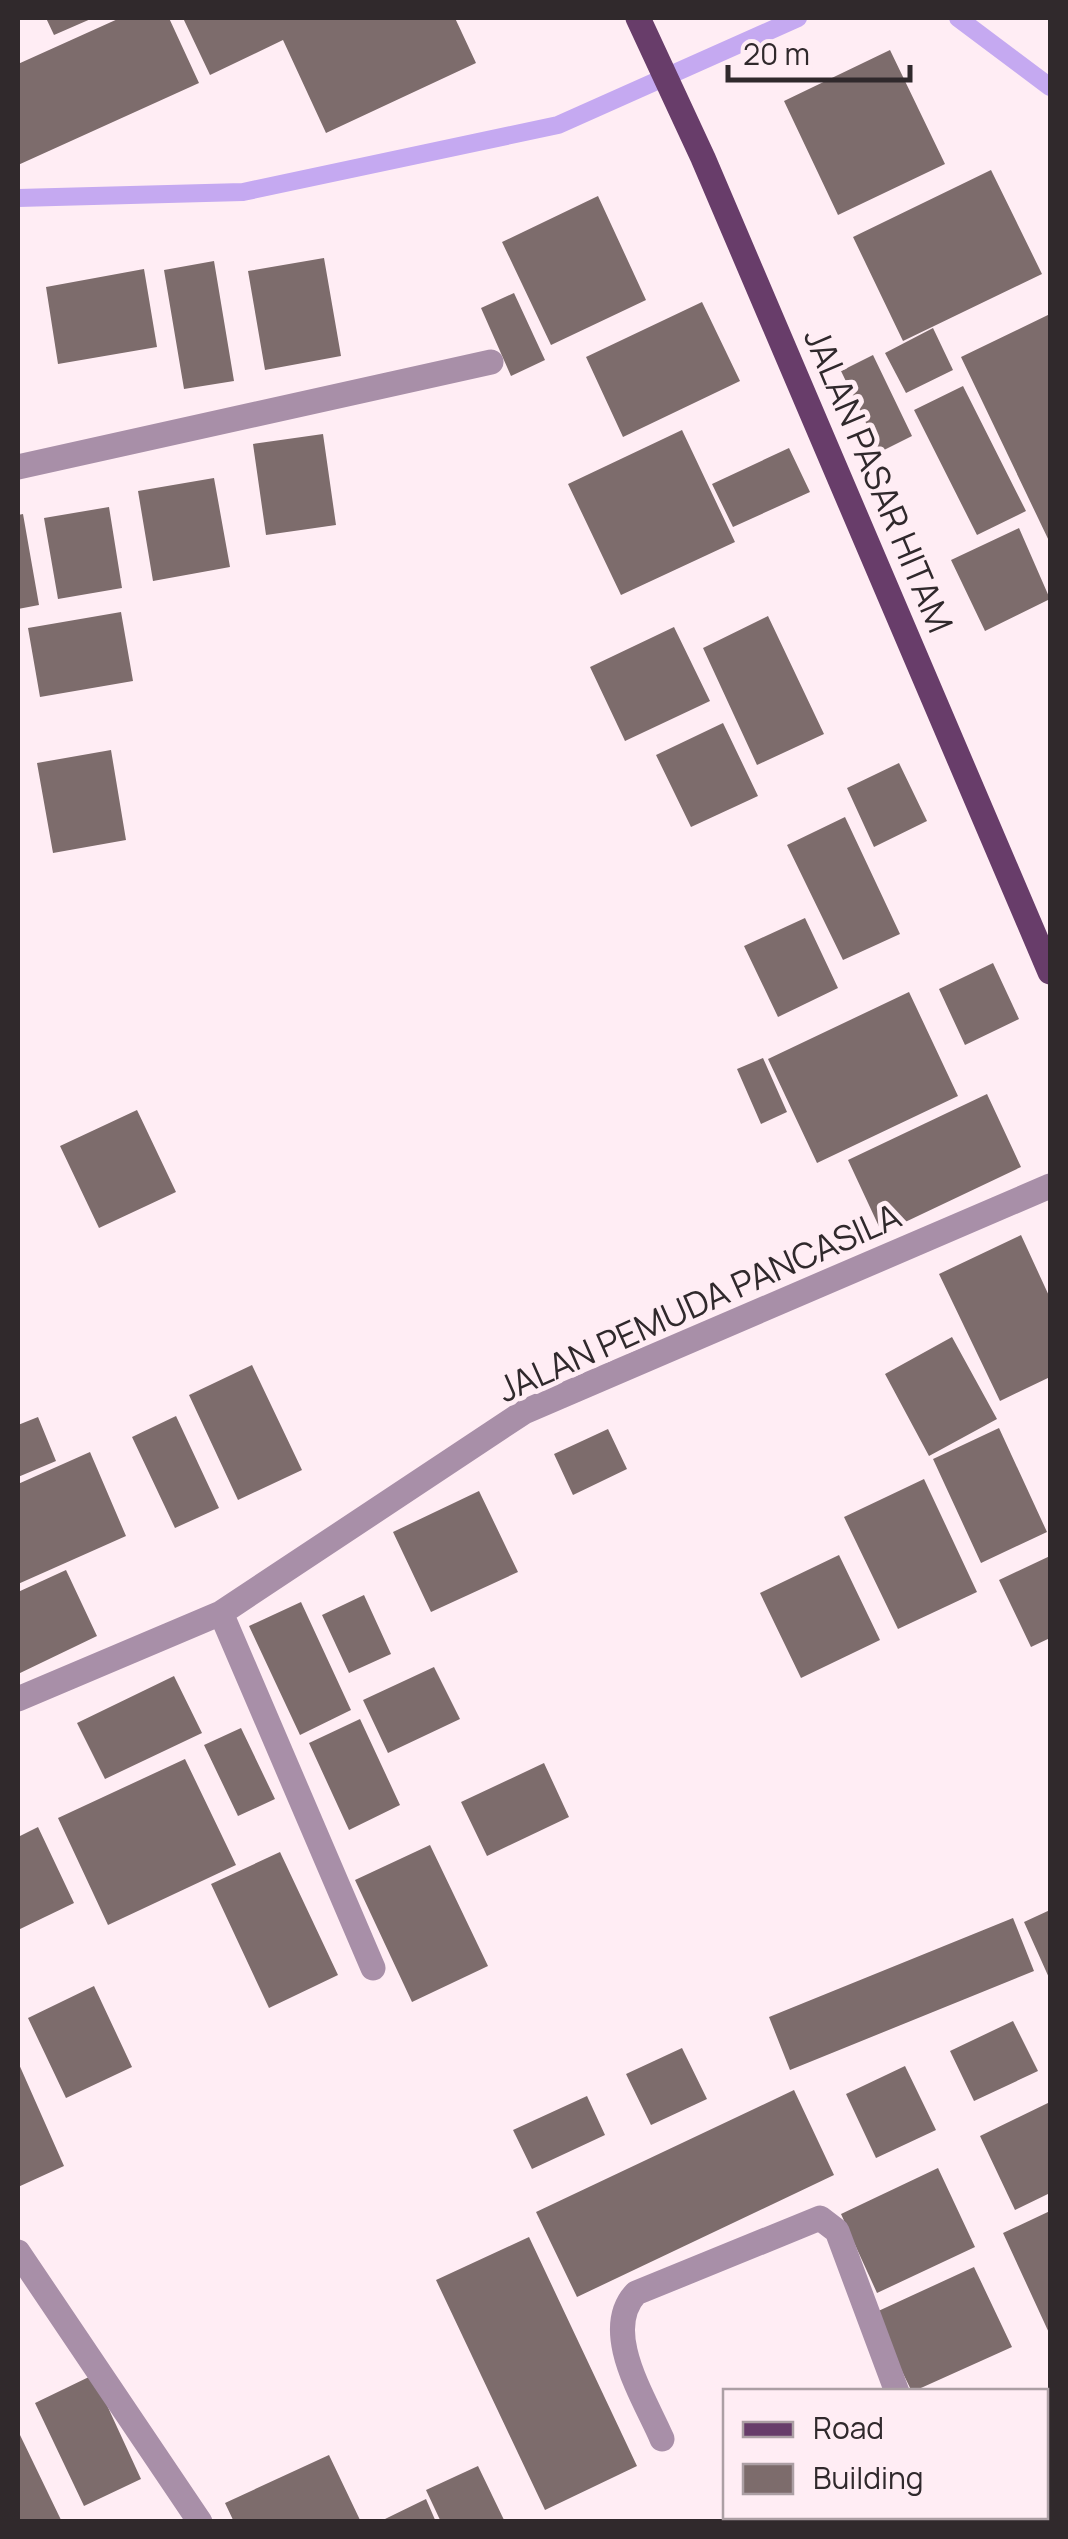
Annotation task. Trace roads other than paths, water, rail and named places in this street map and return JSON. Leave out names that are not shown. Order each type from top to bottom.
[{"type":"main road","name":"JALAN PASAR HITAM","points":[[642,26],[703,158],[1050,972]]},
{"type":"street","points":[[18,467],[491,362]]},
{"type":"street","name":"JALAN PEMUDA PANCASILA","points":[[18,1699],[222,1613],[524,1412],[1050,1186]]},
{"type":"street","points":[[222,1613],[373,1968]]},
{"type":"street","points":[[662,2439],[627,2354],[620,2319],[624,2307],[636,2293],[820,2218],[837,2231],[896,2389]]},
{"type":"street","points":[[18,2252],[200,2522]]},
{"type":"waterway","points":[[18,198],[243,192],[558,125],[798,18]]},
{"type":"waterway","points":[[958,18],[1050,87]]}]
